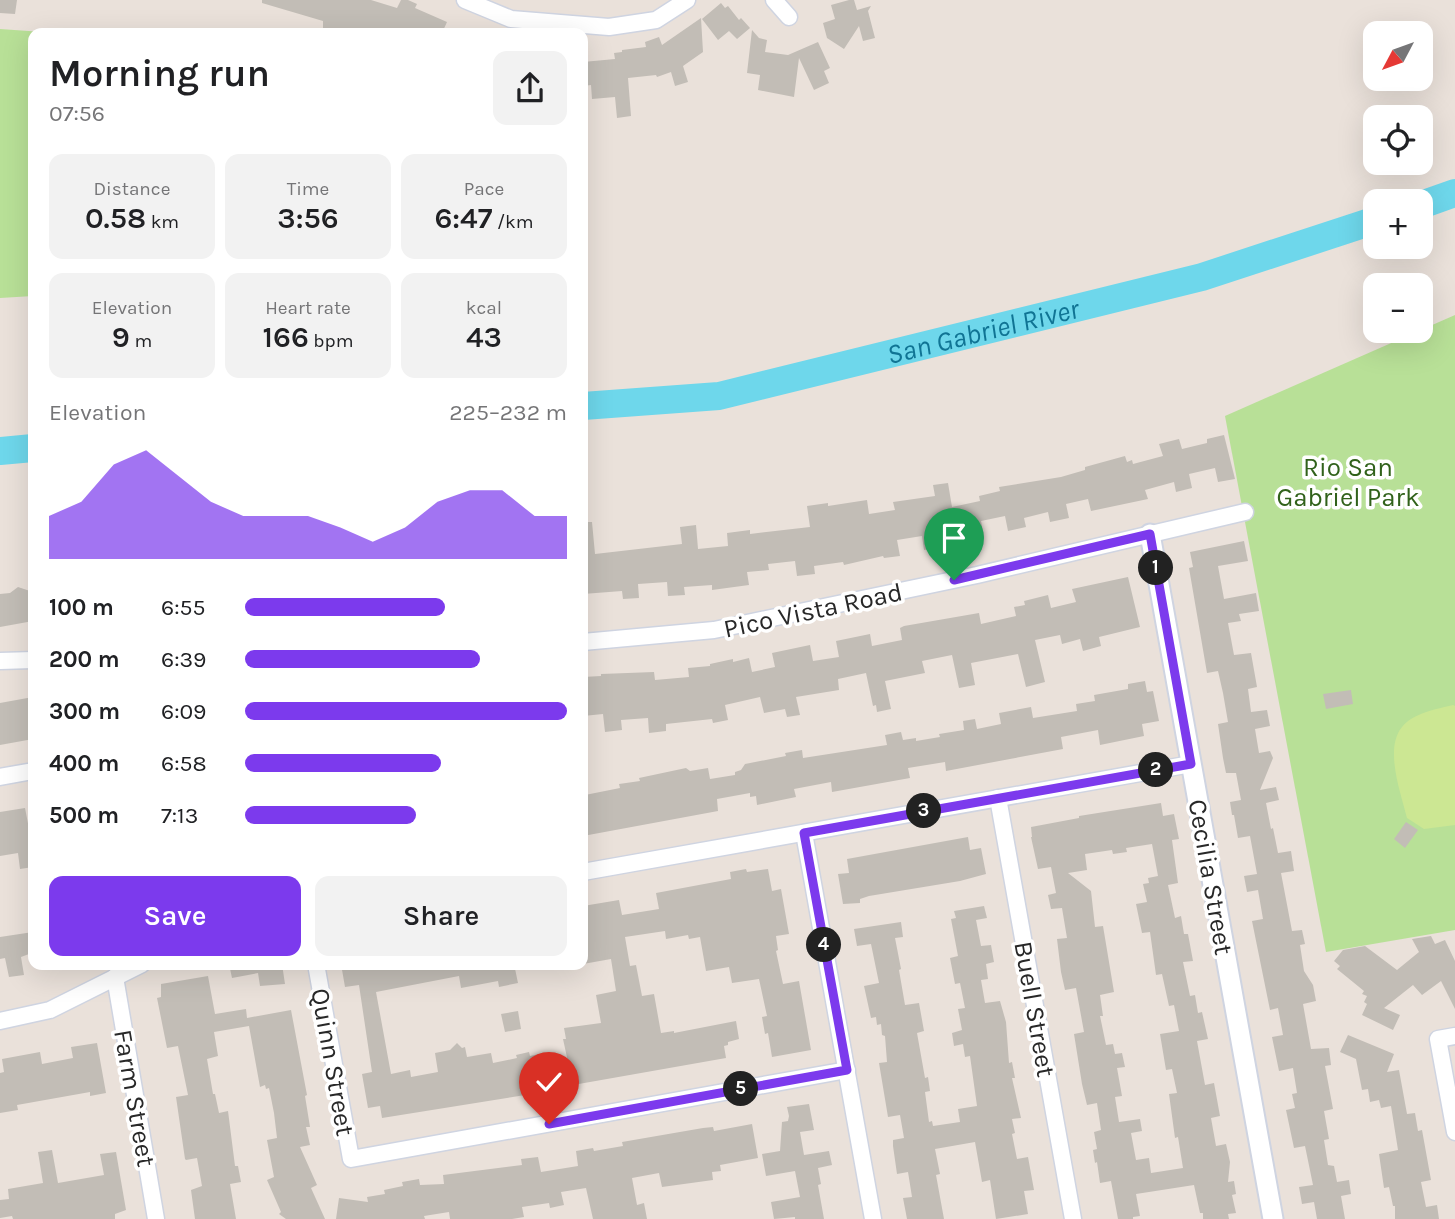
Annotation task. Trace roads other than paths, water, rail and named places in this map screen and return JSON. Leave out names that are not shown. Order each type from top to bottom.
[{"type":"street","points":[[465,0],[511,19],[609,27],[656,20],[687,0]]},
{"type":"street","points":[[774,0],[789,17]]},
{"type":"street","name":"Pico Vista Road","points":[[588,642],[714,630],[966,578],[1245,512]]},
{"type":"street","name":"Cecilia Street","points":[[1150,534],[1273,1219]]},
{"type":"street","points":[[0,661],[28,660]]},
{"type":"street","points":[[588,871],[1191,764]]},
{"type":"street","points":[[0,777],[28,772]]},
{"type":"street","name":"Buell Street","points":[[998,798],[1073,1219]]},
{"type":"street","points":[[804,833],[873,1219]]},
{"type":"street","points":[[0,1021],[50,1010],[130,970]]},
{"type":"street","name":"Quinn Street","points":[[317,970],[351,1159],[847,1070]]},
{"type":"street","name":"Farm Street","points":[[115,977],[156,1219]]},
{"type":"street","points":[[1455,1036],[1438,1039],[1455,1132]]},
{"type":"waterway","name":"San Gabriel River","points":[[1433,201],[1455,193]]},
{"type":"waterway","name":"San Gabriel River","points":[[588,406],[719,396],[1202,277],[1363,224]]},
{"type":"waterway","name":"San Gabriel River","points":[[0,451],[28,448]]},
{"type":"park label","name":"Rio San Gabriel Park","points":[[1348,482]]}]
